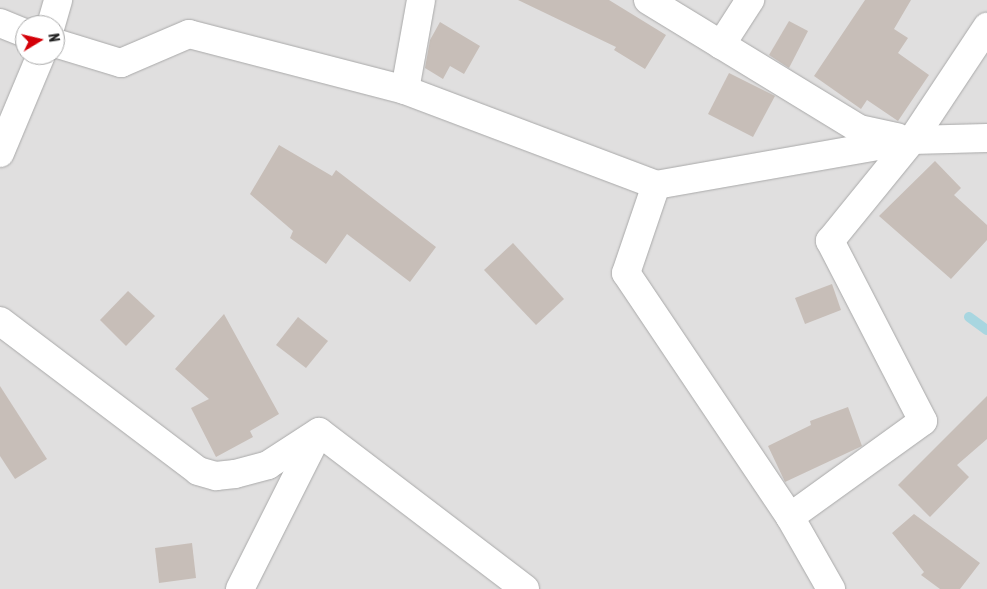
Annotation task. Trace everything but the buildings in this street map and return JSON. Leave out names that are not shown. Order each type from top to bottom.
[{"type":"street","points":[[54,15],[58,0]]},
{"type":"street","points":[[404,90],[421,0]]},
{"type":"street","points":[[648,0],[859,129],[912,140]]},
{"type":"street","points":[[721,45],[750,0]]},
{"type":"street","points":[[0,23],[15,29]]},
{"type":"street","points":[[790,517],[923,422],[830,241],[912,140],[987,27]]},
{"type":"street","points":[[65,46],[121,63],[188,34],[404,90],[656,185],[912,140],[987,138]]},
{"type":"street","points":[[0,153],[37,65]]},
{"type":"street","points":[[656,185],[626,273],[790,517],[831,589]]},
{"type":"street","points":[[0,321],[198,471],[216,476],[235,474],[268,465],[319,432]]},
{"type":"street","points":[[240,589],[319,432]]},
{"type":"street","points":[[319,432],[525,589]]},
{"type":"shaded area","points":[[0,0],[987,0],[987,589],[0,589]]},
{"type":"waterway","points":[[969,317],[987,330]]}]
